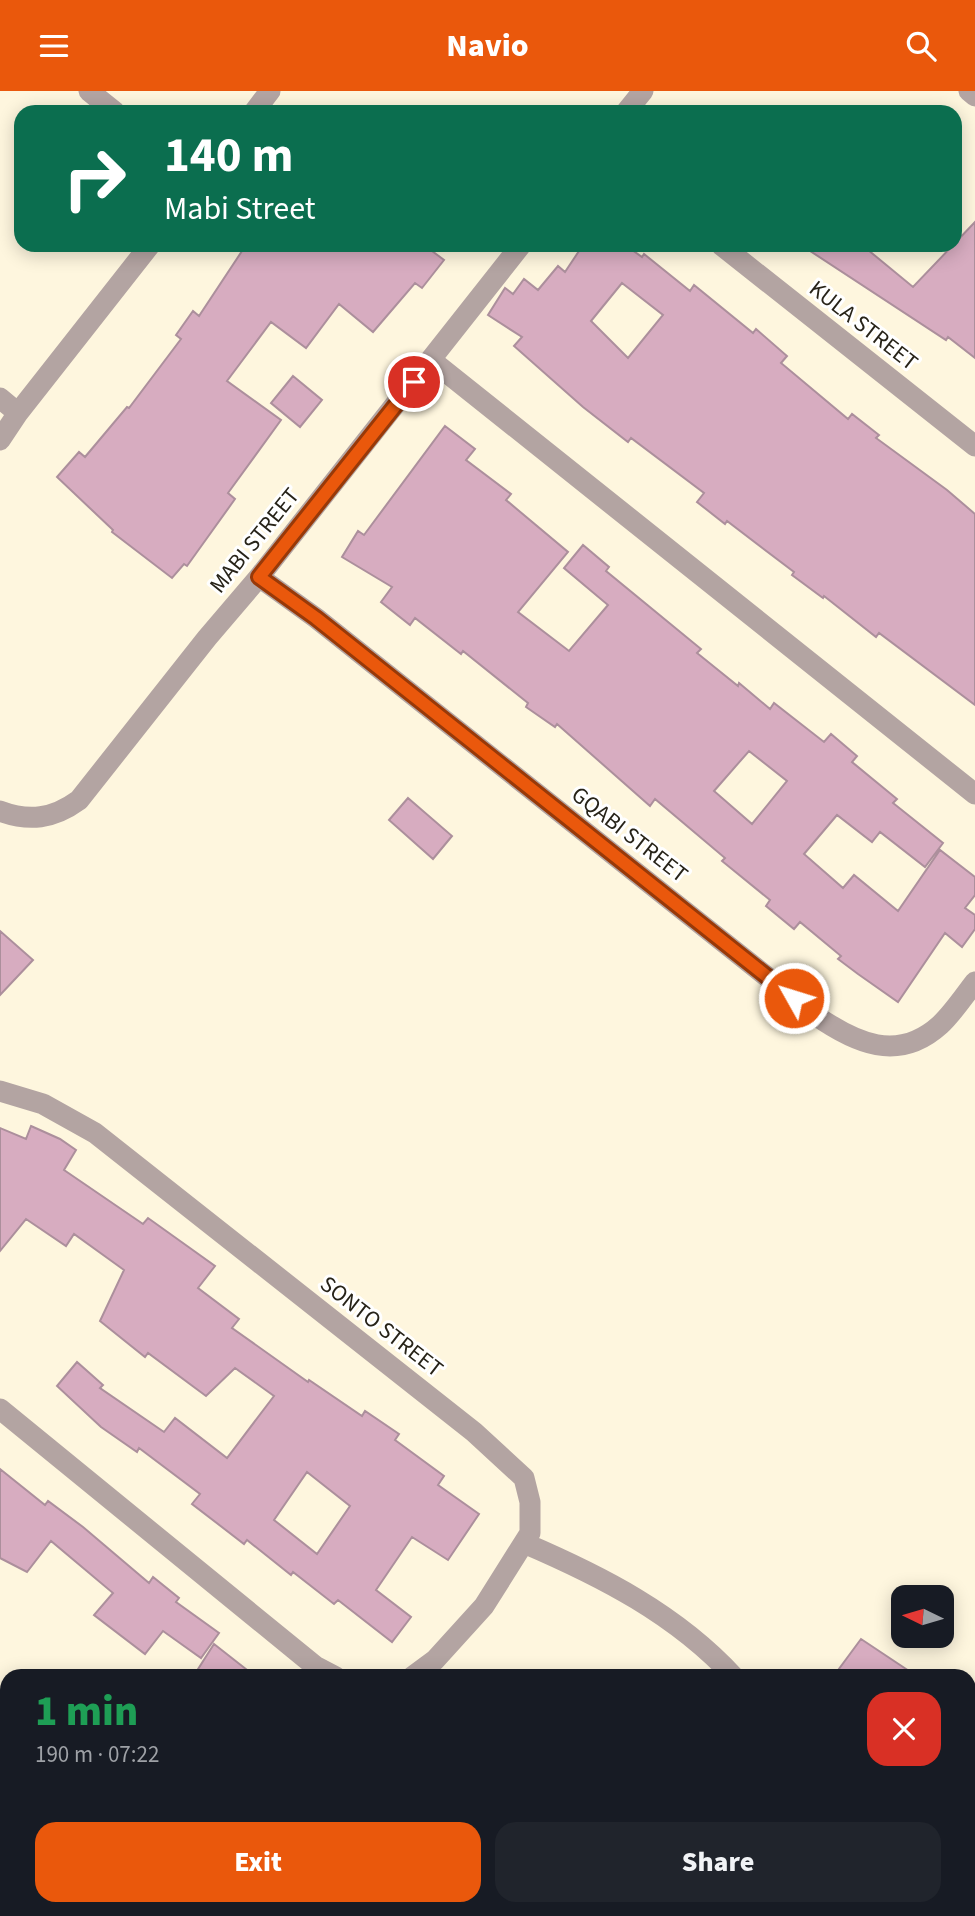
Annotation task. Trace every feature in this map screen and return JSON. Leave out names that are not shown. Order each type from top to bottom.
[{"type":"street","points":[[89,91],[106,105]]},
{"type":"street","points":[[259,105],[270,91]]},
{"type":"street","points":[[632,105],[643,91]]},
{"type":"street","points":[[969,91],[975,96]]},
{"type":"street","points":[[0,440],[18,413],[144,252]]},
{"type":"street","name":"MABI STREET","points":[[0,811],[18,817],[35,818],[64,811],[79,800],[516,252]]},
{"type":"street","name":"KULA STREET","points":[[730,252],[975,446]]},
{"type":"street","points":[[431,360],[975,793]]},
{"type":"street","points":[[0,398],[18,413]]},
{"type":"street","name":"GQABI STREET","points":[[259,577],[316,618],[815,1015],[841,1032],[880,1046],[897,1046],[916,1041],[943,1023],[975,982]]},
{"type":"street","name":"SONTO STREET","points":[[0,1091],[44,1104],[95,1133],[495,1450],[524,1478],[530,1502],[530,1533],[484,1606],[435,1660],[422,1669]]},
{"type":"street","points":[[0,1409],[321,1669]]},
{"type":"street","points":[[524,1543],[622,1589],[666,1618],[716,1657],[727,1669]]},
{"type":"building","points":[[975,222],[975,358],[948,337],[946,340],[812,252],[870,252],[913,287],[946,252],[962,252],[962,236]]},
{"type":"building","points":[[241,252],[433,252],[444,260],[422,288],[415,283],[373,332],[339,304],[306,348],[271,322],[227,381],[281,420],[228,493],[235,499],[187,566],[184,564],[172,578],[112,532],[113,530],[57,477],[79,452],[85,457],[127,407],[129,408],[181,339],[176,335],[193,311],[199,316]]},
{"type":"building","points":[[578,252],[635,252],[642,257],[644,254],[690,291],[694,285],[753,333],[756,329],[787,356],[781,363],[848,419],[852,414],[879,435],[876,438],[975,514],[975,705],[879,633],[876,637],[824,596],[823,598],[792,575],[794,572],[727,521],[725,524],[697,502],[704,493],[631,438],[628,442],[583,407],[514,346],[522,337],[488,315],[505,288],[513,294],[524,279],[538,290],[558,266],[565,272]],"holes":[[[622,283],[663,315],[628,358],[591,321]]]},
{"type":"building","points":[[293,376],[322,400],[300,427],[271,403]]},
{"type":"building","points":[[445,426],[475,449],[466,460],[511,494],[506,500],[568,552],[518,612],[569,651],[608,605],[564,568],[583,545],[609,567],[606,571],[701,649],[697,653],[738,686],[739,683],[770,709],[774,703],[824,742],[831,734],[857,756],[852,762],[897,799],[893,803],[943,843],[925,867],[880,832],[872,842],[837,815],[804,854],[843,888],[854,875],[898,911],[940,850],[975,877],[975,895],[965,908],[975,915],[975,929],[962,947],[945,933],[898,1002],[838,959],[841,956],[800,922],[794,929],[766,906],[770,900],[722,861],[725,858],[655,799],[650,806],[557,724],[555,727],[526,707],[528,703],[463,651],[461,654],[415,618],[410,625],[381,602],[392,587],[342,557],[358,531],[364,535]],"holes":[[[749,751],[787,781],[752,824],[714,791]]]},
{"type":"building","points":[[408,798],[452,836],[433,859],[389,820]]},
{"type":"building","points":[[0,931],[33,960],[0,995]]},
{"type":"building","points":[[31,1126],[60,1139],[76,1150],[64,1170],[143,1224],[148,1218],[215,1266],[198,1288],[239,1319],[232,1328],[308,1382],[309,1380],[362,1416],[365,1411],[399,1434],[395,1440],[444,1476],[438,1485],[479,1514],[448,1560],[412,1537],[376,1590],[411,1617],[392,1642],[338,1600],[334,1604],[293,1572],[291,1575],[247,1540],[244,1544],[192,1504],[200,1494],[139,1448],[137,1452],[101,1427],[57,1386],[77,1362],[103,1385],[100,1388],[164,1432],[175,1418],[227,1458],[274,1396],[235,1368],[206,1396],[148,1353],[145,1357],[100,1321],[124,1270],[74,1234],[66,1246],[26,1219],[0,1251],[0,1128],[26,1139]],"holes":[[[307,1472],[350,1506],[317,1554],[274,1520]]]},
{"type":"building","points":[[0,1469],[45,1505],[48,1501],[83,1527],[149,1583],[153,1577],[179,1598],[176,1602],[219,1633],[201,1658],[163,1631],[145,1654],[94,1615],[113,1593],[51,1541],[27,1572],[0,1558]]},
{"type":"building","points":[[861,1639],[906,1669],[839,1669]]},
{"type":"building","points":[[214,1644],[246,1669],[198,1669]]},
{"type":"route","points":[[414,382],[259,577],[316,618],[794,998]]}]
